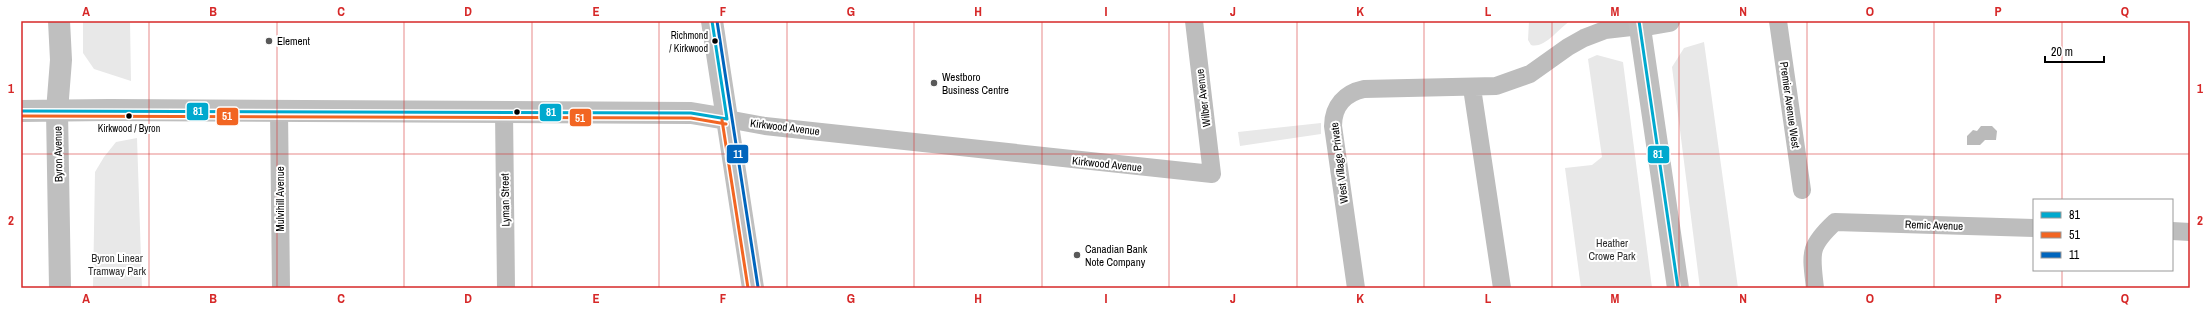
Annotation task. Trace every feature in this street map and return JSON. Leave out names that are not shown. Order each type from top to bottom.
[{"type":"main road","name":"Byron Avenue","points":[[60,21],[61,60],[57,111],[60,288]]},
{"type":"main road","points":[[712,21],[753,288]]},
{"type":"main road","points":[[1669,21],[1639,24],[1678,288]]},
{"type":"main road","name":"Kirkwood Avenue","points":[[21,111],[279,110],[691,113],[727,119]]},
{"type":"street","name":"Wilber Avenue","points":[[1194,21],[1212,174]]},
{"type":"street","name":"Premier Avenue West","points":[[1778,21],[1802,190]]},
{"type":"street","name":"West Village Private","points":[[1356,288],[1333,126],[1336,109],[1347,96],[1364,89],[1472,88],[1496,86],[1525,77],[1568,47],[1606,30],[1639,24]]},
{"type":"street","points":[[1472,88],[1502,288]]},
{"type":"street","name":"Mulvihill Avenue","points":[[279,110],[281,288]]},
{"type":"street","name":"Lyman Street","points":[[504,112],[506,288]]},
{"type":"street","name":"Kirkwood Avenue","points":[[727,119],[765,126],[1212,174]]},
{"type":"street","name":"Remic Avenue","points":[[1815,288],[1811,256],[1818,238],[1835,222],[2033,228]]},
{"type":"street","points":[[2173,231],[2190,232]]},
{"type":"green space","points":[[83,21],[130,21],[131,81],[94,69],[83,53]]},
{"type":"green space","points":[[1529,21],[1570,21],[1547,41],[1541,44],[1531,45],[1528,40]]},
{"type":"green space","points":[[1704,42],[1738,288],[1700,288],[1672,67],[1684,48]]},
{"type":"green space","name":"Heather Crowe Park","points":[[1597,55],[1623,62],[1652,288],[1581,288],[1565,168],[1592,165],[1602,157],[1588,59]]},
{"type":"green space","points":[[1321,123],[1321,134],[1240,146],[1238,132]]},
{"type":"green space","name":"Byron Linear Tramway Park","points":[[137,138],[142,288],[93,288],[95,172],[104,157],[116,142]]},
{"type":"shaded area","points":[[1981,126],[1992,126],[1997,131],[1996,140],[1985,140],[1980,145],[1967,145],[1967,136],[1973,130],[1977,131]]},
{"type":"transit line","name":"81","points":[[712,21],[727,119]]},
{"type":"transit line","name":"11","points":[[717,21],[758,287]]},
{"type":"transit line","name":"81","points":[[1639,21],[1678,288]]},
{"type":"transit line","name":"81","points":[[21,111],[691,113],[727,119]]},
{"type":"transit line","name":"51","points":[[21,116],[691,118],[726,124]]},
{"type":"transit line","name":"51","points":[[722,120],[748,288]]},
{"type":"place","name":"Element","points":[[269,41]]},
{"type":"place","name":"Richmond / Kirkwood","points":[[715,41]]},
{"type":"place","name":"Westboro Business Centre","points":[[934,83]]},
{"type":"place","name":"Kirkwood / Byron","points":[[129,116]]},
{"type":"place","name":"Canadian Bank Note Company","points":[[1077,255]]}]
